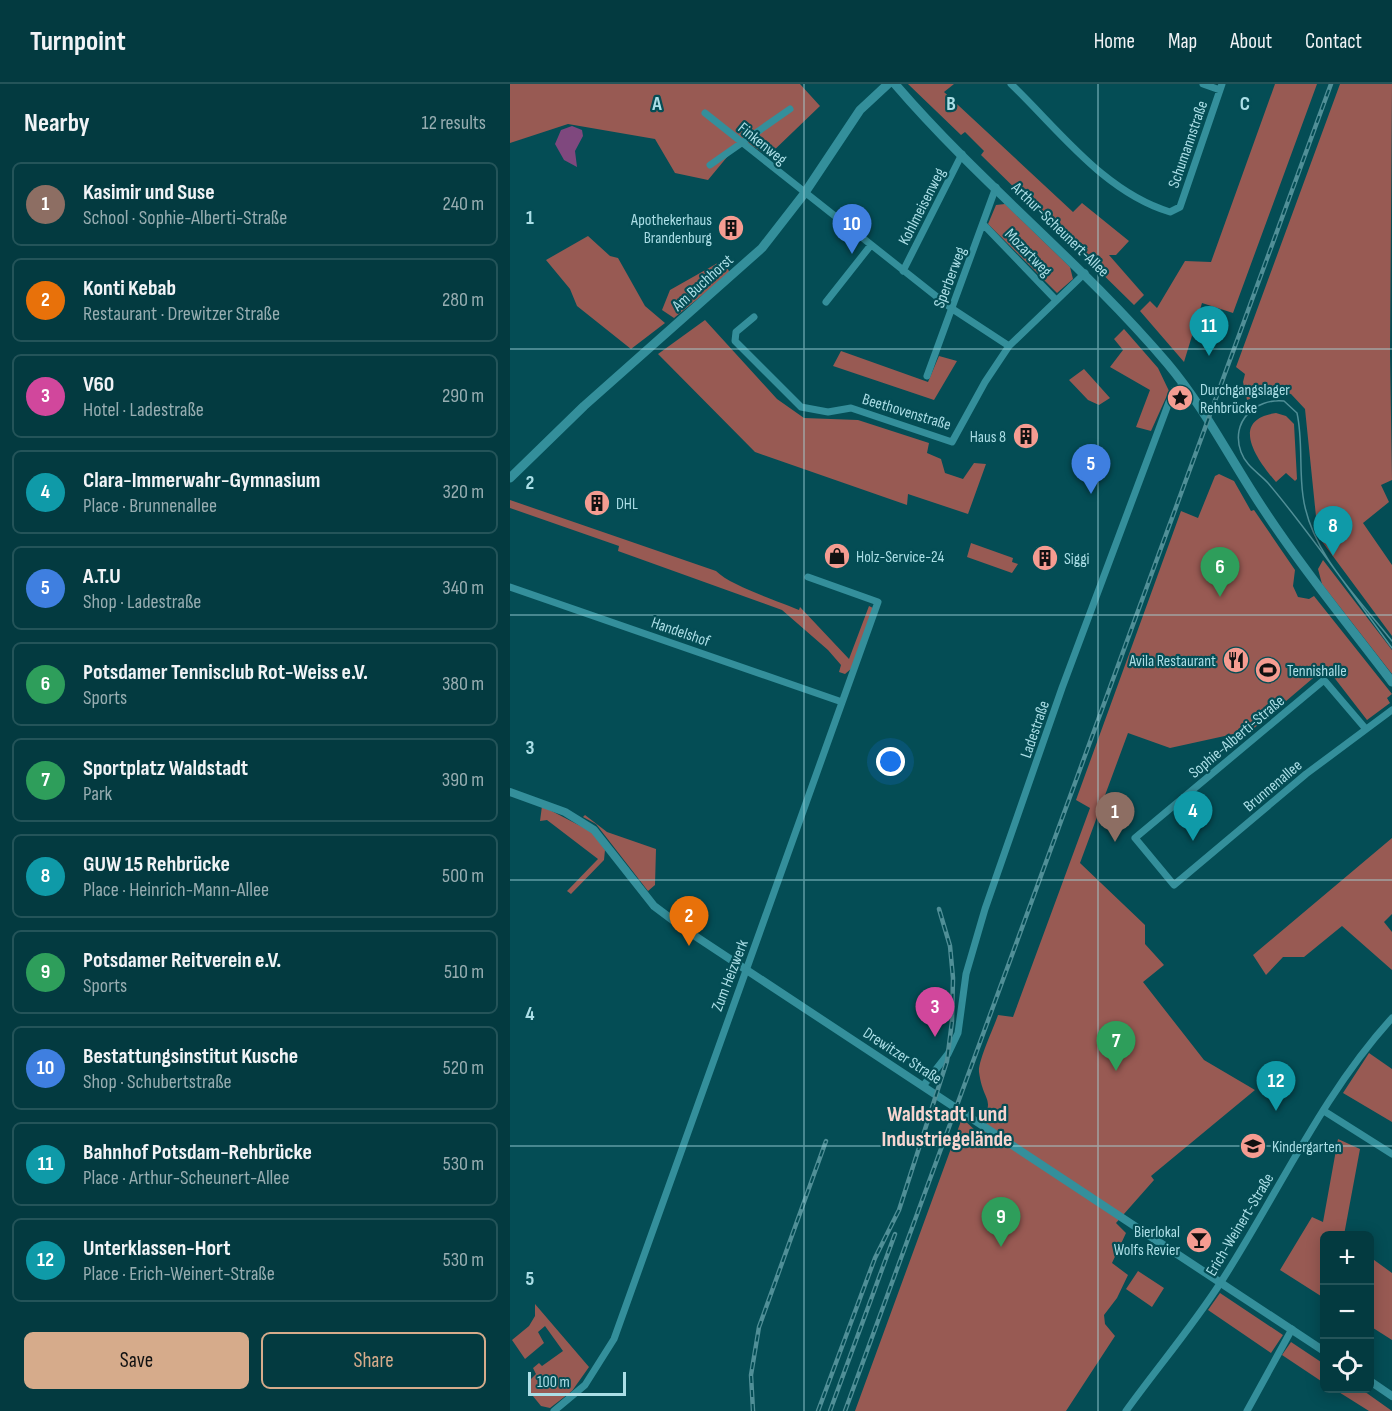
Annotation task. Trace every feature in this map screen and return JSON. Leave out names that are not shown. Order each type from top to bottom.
[{"type":"main road","name":"Arthur-Scheunert-Allee","points":[[895,84],[962,154],[1127,316],[1183,383],[1222,440],[1265,512],[1392,682]]},
{"type":"main road","name":"Am Buchhorst","points":[[510,478],[584,406],[762,248],[804,194],[860,110],[895,84]]},
{"type":"street","name":"Schumannstraße","points":[[1011,84],[1108,179],[1156,208],[1174,212],[1180,207],[1221,87]]},
{"type":"street","points":[[1203,84],[1221,87]]},
{"type":"street","points":[[710,165],[790,109]]},
{"type":"street","name":"Finkenweg","points":[[705,113],[804,194],[951,308],[1009,346]]},
{"type":"street","name":"Kohlmeisenweg","points":[[903,271],[962,154]]},
{"type":"street","name":"Sperberweg","points":[[927,376],[996,187]]},
{"type":"street","name":"Mozartweg","points":[[983,224],[1055,299]]},
{"type":"street","points":[[826,303],[871,245]]},
{"type":"street","name":"Beethovenstraße","points":[[754,317],[736,332],[735,341],[801,407],[828,412],[851,408],[952,442],[985,382],[1009,346],[1084,273]]},
{"type":"street","name":"Ladestraße","points":[[923,1086],[948,1054],[958,1033],[966,974],[985,909],[1062,688],[1169,402],[1183,383]]},
{"type":"street","name":"Zum Heizwerk","points":[[555,1411],[585,1385],[614,1339],[878,602],[808,577]]},
{"type":"street","name":"Handelshof","points":[[510,587],[842,702]]},
{"type":"street","name":"Sophie-Alberti-Straße","points":[[1174,885],[1135,838],[1324,680],[1365,728]]},
{"type":"street","name":"Brunnenallee","points":[[1174,885],[1306,774],[1392,710]]},
{"type":"street","name":"Drewitzer Straße","points":[[510,792],[565,812],[594,830],[654,906],[745,969],[1320,1348]]},
{"type":"street","name":"Erich-Weinert-Straße","points":[[1126,1411],[1221,1282],[1324,1111],[1370,1043],[1392,1018]]},
{"type":"street","points":[[1324,1111],[1392,1154]]},
{"type":"street","points":[[1247,1411],[1292,1329]]},
{"type":"street","points":[[1374,1384],[1392,1396]]},
{"type":"shaded area","points":[[510,84],[800,84],[820,106],[768,156],[742,139],[708,180],[675,173],[655,139],[568,124],[510,143]]},
{"type":"shaded area","points":[[908,84],[954,84],[944,92],[1073,212],[1082,203],[1129,241],[1116,255],[1109,255],[1144,295],[1134,305],[981,155],[984,151],[965,132],[961,135]]},
{"type":"shaded area","points":[[1275,84],[1317,84],[1233,313],[1202,303],[1184,362],[1140,311],[1150,301],[1157,308],[1185,261],[1211,262]]},
{"type":"shaded area","points":[[1340,84],[1392,84],[1390,353],[1392,480],[1381,485],[1389,502],[1363,523],[1392,565],[1392,636],[1318,536],[1305,409],[1291,394],[1273,391],[1247,400],[1243,382],[1245,374],[1236,367]]},
{"type":"shaded area","points":[[572,126],[582,130],[583,136],[575,151],[577,167],[564,160],[555,144],[561,130]]},
{"type":"shaded area","points":[[1005,204],[1070,267],[1073,279],[1057,293],[988,224],[996,205]]},
{"type":"shaded area","points":[[588,236],[610,256],[618,258],[645,306],[665,323],[631,349],[577,306],[570,289],[546,260]]},
{"type":"shaded area","points":[[723,260],[730,273],[674,318],[662,310],[670,290]]},
{"type":"shaded area","points":[[705,320],[777,399],[804,418],[858,420],[929,443],[927,453],[941,459],[945,473],[963,479],[974,463],[986,464],[968,514],[908,494],[907,505],[755,452],[658,354]]},
{"type":"shaded area","points":[[1124,329],[1158,368],[1169,391],[1151,431],[1136,427],[1150,390],[1110,367],[1123,350],[1114,339]]},
{"type":"shaded area","points":[[841,351],[928,382],[939,356],[957,361],[934,400],[833,366]]},
{"type":"shaded area","points":[[1084,369],[1110,398],[1099,405],[1088,400],[1069,380]]},
{"type":"shaded area","points":[[1276,413],[1286,416],[1294,424],[1297,479],[1295,481],[1286,473],[1276,482],[1262,464],[1251,443],[1250,433],[1253,424],[1261,417]]},
{"type":"shaded area","points":[[1219,474],[1234,481],[1251,511],[1254,510],[1295,570],[1293,586],[1298,597],[1309,599],[1314,596],[1392,694],[1387,698],[1390,703],[1367,720],[1326,667],[1252,730],[1170,748],[1128,733],[1080,863],[1145,925],[1145,944],[1164,965],[1143,982],[1204,1060],[1255,1090],[1151,1176],[1154,1180],[1116,1223],[1126,1233],[1112,1263],[1128,1275],[1117,1298],[1104,1315],[1105,1324],[1115,1336],[1066,1411],[855,1411],[962,1118],[978,1133],[987,1112],[988,1101],[981,1083],[979,1067],[998,1015],[1013,1017],[1090,808],[1076,800],[1181,511],[1198,518],[1215,476]]},
{"type":"shaded area","points":[[510,500],[716,571],[732,582],[755,592],[799,610],[800,607],[849,659],[869,606],[873,608],[852,668],[845,674],[839,672],[841,665],[828,650],[782,610],[618,551],[619,546],[510,508]]},
{"type":"shaded area","points":[[971,543],[1013,558],[1012,562],[1018,564],[1012,573],[967,557]]},
{"type":"shaded area","points":[[1323,560],[1392,650],[1392,674],[1322,584],[1318,569]]},
{"type":"shaded area","points":[[542,806],[592,832],[605,850],[604,860],[571,894],[567,891],[598,859],[547,820],[540,821]]},
{"type":"shaded area","points":[[585,815],[607,832],[656,849],[655,885],[648,891],[596,824],[583,817]]},
{"type":"shaded area","points":[[1392,838],[1392,914],[1384,922],[1392,932],[1392,970],[1342,926],[1304,957],[1283,957],[1266,975],[1253,955]]},
{"type":"shaded area","points":[[1369,1053],[1392,1069],[1392,1122],[1343,1093]]},
{"type":"shaded area","points":[[1338,1139],[1360,1149],[1345,1231],[1320,1231],[1320,1295],[1280,1270],[1312,1217],[1323,1222]]},
{"type":"shaded area","points":[[1374,1260],[1392,1273],[1392,1340],[1374,1329]]},
{"type":"shaded area","points":[[1138,1271],[1164,1288],[1152,1307],[1126,1289]]},
{"type":"shaded area","points":[[1220,1293],[1283,1335],[1271,1353],[1208,1310]]},
{"type":"shaded area","points":[[535,1304],[589,1367],[572,1391],[550,1408],[541,1406],[528,1390],[528,1382],[536,1374],[533,1368],[539,1363],[542,1366],[563,1351],[545,1326],[538,1332],[544,1343],[525,1359],[512,1340],[529,1326],[535,1316]]},
{"type":"shaded area","points":[[1291,1342],[1320,1361],[1320,1380],[1282,1355]]},
{"type":"shaded area","points":[[1340,1393],[1367,1393],[1392,1411],[1369,1411]]},
{"type":"tram line","points":[[1392,641],[1338,574],[1315,536],[1307,517],[1303,496],[1297,413],[1284,401],[1264,403],[1255,408],[1242,422],[1239,431],[1238,441],[1243,457],[1268,483],[1300,523],[1392,648]]},
{"type":"railway","points":[[845,1411],[1331,84]]},
{"type":"railway","points":[[818,1411],[875,1258],[899,1210],[947,1061],[952,1021],[953,978],[950,946],[939,909]]},
{"type":"railway","points":[[753,1411],[751,1375],[759,1327],[826,1141]]},
{"type":"railway","points":[[830,1411],[895,1234]]},
{"type":"place","name":"Apothekerhaus Brandenburg","points":[[731,228]]},
{"type":"place","name":"Bestattungsinstitut Kusche","points":[[852,254]]},
{"type":"place","name":"Bahnhof Potsdam-Rehbrücke","points":[[1209,356]]},
{"type":"place","name":"Durchgangslager Rehbrücke","points":[[1180,398]]},
{"type":"place","name":"Haus 8","points":[[1026,436]]},
{"type":"place","name":"A.T.U","points":[[1091,494]]},
{"type":"place","name":"DHL","points":[[597,503]]},
{"type":"place","name":"Holz-Service-24","points":[[837,556]]},
{"type":"place","name":"GUW 15 Rehbrücke","points":[[1333,556]]},
{"type":"place","name":"Siggi","points":[[1045,558]]},
{"type":"place","name":"Potsdamer Tennisclub Rot-Weiss e.V.","points":[[1220,597]]},
{"type":"place","name":"Avila Restaurant","points":[[1236,660]]},
{"type":"place","name":"Tennishalle","points":[[1268,670]]},
{"type":"place","name":"Clara-Immerwahr-Gymnasium","points":[[1193,841]]},
{"type":"place","name":"Kasimir und Suse","points":[[1115,842]]},
{"type":"place","name":"Konti Kebab","points":[[689,946]]},
{"type":"place","name":"V60","points":[[935,1037]]},
{"type":"place","name":"Sportplatz Waldstadt","points":[[1116,1071]]},
{"type":"place","name":"Unterklassen-Hort","points":[[1276,1111]]},
{"type":"place","name":"Kindergarten","points":[[1253,1146]]},
{"type":"place","name":"Bierlokal Wolfs Revier","points":[[1199,1240]]},
{"type":"place","name":"Potsdamer Reitverein e.V.","points":[[1001,1247]]},
{"type":"district","name":"Waldstadt I und Industriegelände","points":[[947,1126]]}]
